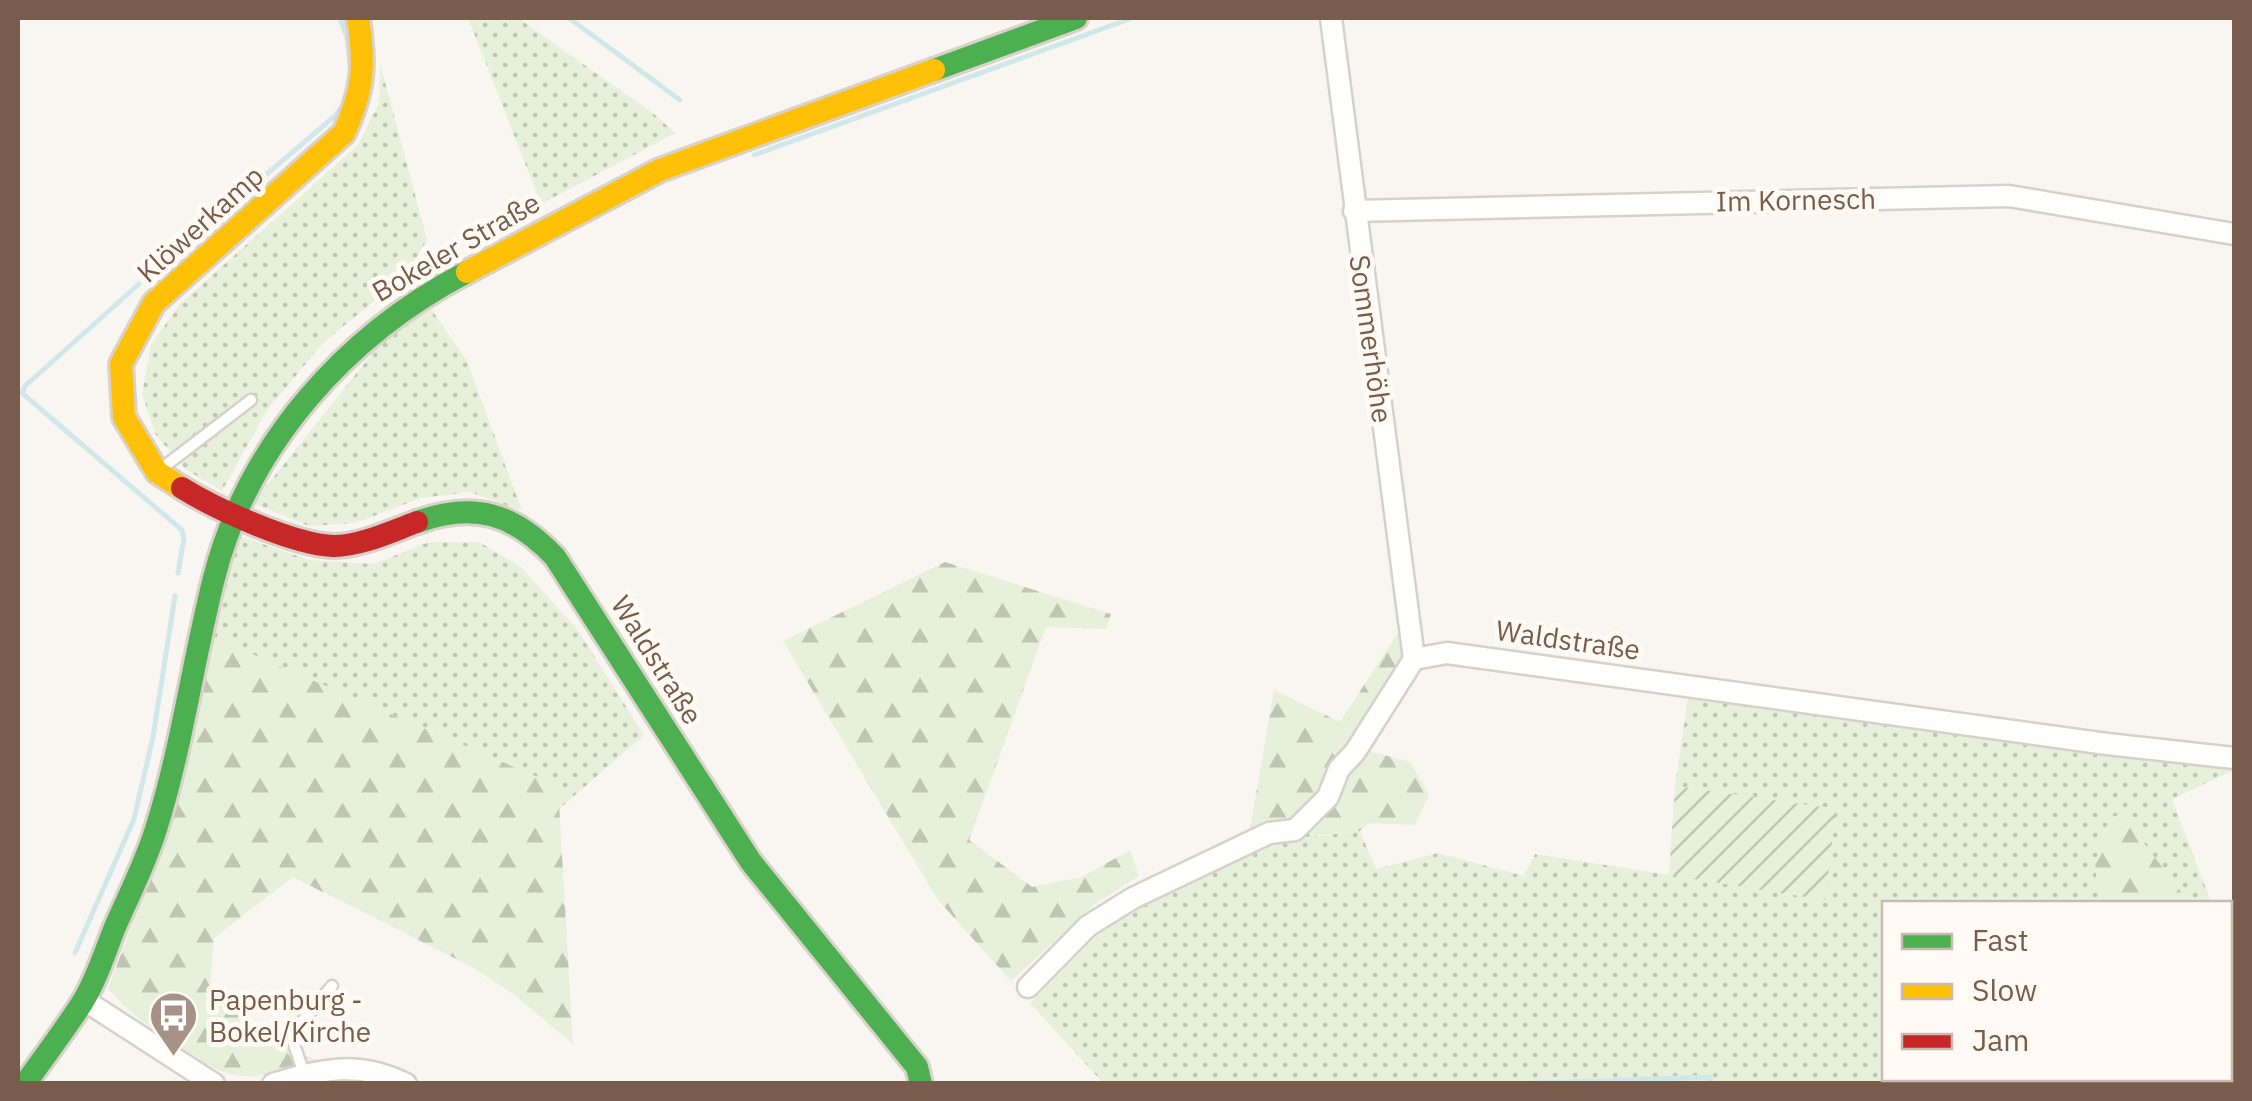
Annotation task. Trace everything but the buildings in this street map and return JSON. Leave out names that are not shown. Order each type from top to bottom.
[{"type":"street","name":"Klöwerkamp","points":[[228,511],[208,504],[157,472],[124,417],[121,364],[154,303],[344,134],[357,105],[365,65],[358,18]]},
{"type":"street","name":"Bokeler Straße","points":[[25,1084],[84,1000],[156,831],[190,696],[228,511],[316,386],[380,326],[422,295],[660,170],[1076,18]]},
{"type":"street","name":"Sommerhöhe","points":[[1331,18],[1414,659]]},
{"type":"street","name":"Im Kornesch","points":[[1354,211],[2010,196],[2234,234]]},
{"type":"street","name":"Waldstraße","points":[[228,511],[308,542],[337,546],[436,515],[467,511],[504,518],[530,531],[555,557],[583,598],[752,862],[916,1067],[920,1084]]},
{"type":"street","name":"Waldstraße","points":[[1414,659],[1447,653],[2234,758]]},
{"type":"street","points":[[1028,986],[1088,926],[1133,898],[1269,833],[1294,830],[1328,796],[1339,769],[1355,752],[1414,659]]},
{"type":"street","points":[[84,1000],[214,1084]]},
{"type":"street","points":[[273,1084],[304,1074],[352,1067],[384,1072],[406,1084]]},
{"type":"lane","points":[[157,472],[251,400]]},
{"type":"lane","points":[[304,1074],[291,1035],[332,986]]},
{"type":"green space","points":[[468,18],[518,18],[675,133],[541,204]]},
{"type":"green space","points":[[380,63],[427,240],[405,276],[324,342],[267,410],[222,491],[185,469],[156,435],[142,394],[151,345],[180,304],[358,145],[379,103]]},
{"type":"green space","points":[[429,306],[467,361],[522,511],[470,492],[421,498],[355,523],[309,526],[253,503],[387,335]]},
{"type":"green space","points":[[242,537],[309,560],[374,564],[429,542],[479,542],[521,567],[577,629],[644,735],[559,809],[558,786],[212,637],[228,571]]},
{"type":"green space","points":[[945,562],[1111,614],[1106,629],[1046,627],[969,840],[1032,887],[1082,877],[1130,850],[1139,876],[1095,904],[1011,981],[938,900],[783,641]]},
{"type":"green space","points":[[1401,628],[1403,658],[1322,793],[1290,824],[1250,829],[1274,690],[1340,722]]},
{"type":"green space","points":[[212,637],[558,786],[573,1044],[512,993],[472,967],[293,877],[214,938],[210,987],[259,1033],[320,1062],[262,1075],[227,1073],[171,1043],[108,989],[162,843]]},
{"type":"green space","points":[[1688,698],[2234,770],[2172,799],[2208,894],[2188,900],[2095,863],[2099,901],[1882,901],[1882,1081],[2232,1081],[2232,994],[2234,1083],[1103,1083],[1030,1003],[1101,932],[1157,897],[1270,842],[1360,831],[1376,869],[1438,853],[1524,876],[1535,854],[1824,899],[1835,809],[1675,786]]},
{"type":"green space","points":[[1365,750],[1410,762],[1429,795],[1415,825],[1369,823],[1360,831],[1297,838]]},
{"type":"green space","points":[[1675,786],[1836,809],[1825,900],[1669,875]]},
{"type":"green space","points":[[2122,814],[2187,900],[2208,894],[2210,901],[2099,901],[2095,863],[2109,818]]},
{"type":"waterway","points":[[340,18],[351,71]]},
{"type":"waterway","points":[[569,18],[680,100]]},
{"type":"waterway","points":[[754,155],[1132,18]]},
{"type":"waterway","points":[[149,274],[343,106]]},
{"type":"waterway","points":[[139,284],[25,386],[22,393],[182,530],[178,573]]},
{"type":"waterway","points":[[75,953],[134,819],[153,737],[175,596]]},
{"type":"waterway","points":[[1513,1084],[1710,1077],[1711,1084]]},
{"type":"traffic: fast","points":[[934,70],[1076,18]]},
{"type":"traffic: fast","points":[[25,1084],[87,994],[147,854],[173,767],[214,578],[251,483],[277,439],[343,361],[381,328],[467,272]]},
{"type":"traffic: fast","points":[[417,522],[457,513],[492,516],[524,530],[555,557],[751,862],[917,1067],[921,1084]]},
{"type":"traffic: slow","points":[[182,488],[157,472],[124,417],[121,364],[154,303],[344,133],[361,77],[358,18]]},
{"type":"traffic: slow","points":[[467,272],[660,170],[934,70]]},
{"type":"traffic: jam","points":[[182,488],[256,524],[317,544],[355,544],[417,522]]},
{"type":"place","name":"Papenburg - Bokel/Kirche","points":[[174,1058]]}]
